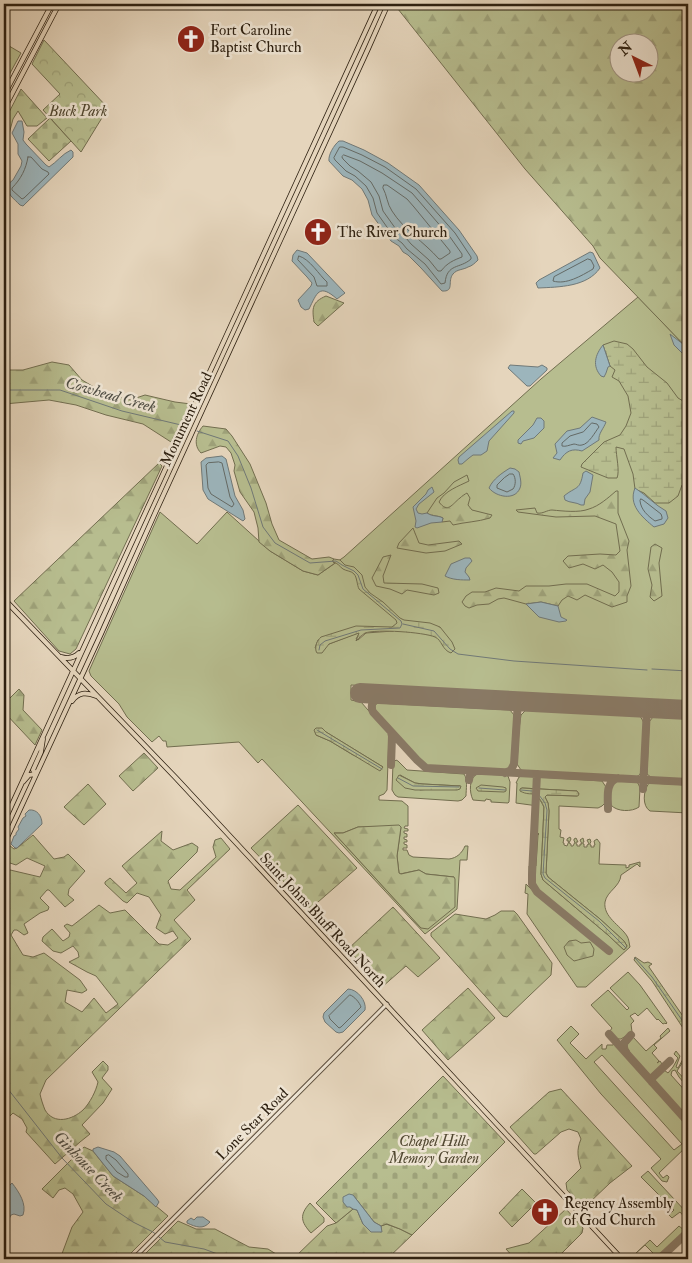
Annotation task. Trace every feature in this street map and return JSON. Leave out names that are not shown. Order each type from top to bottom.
[{"type":"main road","points":[[4,95],[52,4]]},
{"type":"main road","points":[[4,109],[59,4]]},
{"type":"main road","name":"Monument Road","points":[[4,822],[378,4]]},
{"type":"main road","name":"Monument Road","points":[[4,844],[388,4]]},
{"type":"main road","points":[[10,83],[10,98]]},
{"type":"main road","points":[[148,507],[156,511]]},
{"type":"main road","name":"Saint Johns Bluff Road North","points":[[4,599],[176,778],[622,1259]]},
{"type":"main road","points":[[58,656],[72,658],[81,652]]},
{"type":"main road","points":[[69,704],[82,693],[99,698]]},
{"type":"main road","points":[[20,785],[29,776],[36,774],[33,770],[41,752],[43,736]]},
{"type":"street","name":"Lone Star Road","points":[[133,1259],[386,1004]]},
{"type":"green space","points":[[394,4],[688,4],[688,349],[600,258],[593,246],[525,169]]},
{"type":"green space","name":"Buck Park","points":[[44,40],[108,108],[81,152],[43,110],[60,94],[32,64]]},
{"type":"green space","points":[[4,43],[21,53],[9,75],[4,73]]},
{"type":"green space","points":[[21,89],[47,118],[37,126],[27,126],[18,111],[13,119],[8,138],[4,138],[4,122]]},
{"type":"green space","points":[[50,118],[71,141],[49,161],[28,139]]},
{"type":"green space","points":[[326,296],[344,303],[318,326],[314,322],[314,306]]},
{"type":"green space","points":[[638,297],[688,349],[688,702],[351,685],[351,700],[361,702],[389,734],[387,790],[379,796],[379,800],[402,801],[408,806],[408,826],[404,828],[408,829],[408,831],[404,831],[407,834],[407,837],[404,837],[404,839],[407,842],[404,842],[404,844],[407,845],[407,848],[403,848],[403,850],[407,850],[409,855],[413,857],[449,859],[457,856],[465,846],[468,846],[467,860],[460,860],[457,909],[425,934],[262,759],[258,763],[239,742],[167,747],[166,741],[163,741],[159,736],[152,742],[127,717],[119,704],[91,676],[89,671],[160,512],[197,544],[227,512],[270,551],[303,571],[318,575],[344,557],[541,379]],"holes":[[[358,627],[393,631],[366,633],[358,640],[356,639],[360,632],[326,645],[323,651],[315,648],[318,640]],[[322,728],[383,767],[353,755],[316,735]],[[358,827],[401,827],[397,856],[400,874],[419,870],[426,874],[454,877],[421,928],[334,833],[343,833]]]},
{"type":"green space","points":[[614,341],[627,344],[633,349],[647,367],[667,383],[678,398],[688,404],[688,482],[682,485],[678,496],[669,503],[655,503],[644,493],[635,489],[633,474],[624,449],[616,447],[617,478],[608,478],[581,467],[604,442],[620,435],[631,413],[628,396],[619,381],[612,377],[615,370],[610,366],[603,345]]},
{"type":"green space","points":[[52,362],[69,365],[82,380],[99,390],[130,400],[145,395],[191,404],[171,442],[143,424],[76,405],[49,400],[4,404],[4,370],[23,370]]},
{"type":"green space","points":[[203,426],[226,429],[232,436],[250,464],[279,540],[312,559],[329,557],[334,559],[333,562],[335,563],[318,575],[303,571],[259,542],[254,512],[240,492],[231,453],[226,447],[220,446],[201,453],[197,447],[196,440]]},
{"type":"green space","points":[[159,463],[162,466],[76,649],[70,654],[59,651],[14,601]]},
{"type":"green space","points":[[467,475],[469,481],[448,492],[439,502],[447,508],[467,493],[470,498],[468,505],[472,510],[492,515],[490,518],[453,525],[450,521],[442,522],[443,518],[427,513],[437,498],[454,482]]},
{"type":"green space","points":[[618,491],[618,513],[629,541],[627,550],[631,586],[627,602],[612,607],[585,595],[577,600],[568,596],[558,606],[541,602],[526,604],[504,598],[489,604],[469,608],[462,602],[472,592],[485,592],[496,588],[519,591],[526,586],[566,584],[587,584],[615,596],[619,592],[619,582],[612,572],[603,565],[595,569],[583,564],[569,568],[563,561],[568,556],[616,555],[620,551],[616,524],[595,516],[556,517],[518,512],[516,510],[535,508],[537,513],[552,510],[581,511],[600,504]]},
{"type":"green space","points":[[413,528],[419,543],[428,545],[459,541],[462,544],[445,551],[426,553],[397,548],[399,543]]},
{"type":"green space","points":[[655,544],[662,548],[659,563],[662,596],[654,601],[650,597],[652,585],[648,569],[651,547]]},
{"type":"green space","points":[[391,555],[383,576],[384,583],[422,584],[438,588],[439,593],[434,595],[407,590],[402,594],[376,586],[372,578],[383,557]]},
{"type":"green space","points":[[334,559],[354,567],[362,575],[365,587],[370,593],[400,618],[430,623],[440,627],[455,649],[451,653],[448,652],[437,638],[429,635],[411,632],[379,631],[365,633],[356,641],[359,633],[329,644],[322,653],[317,653],[316,645],[321,637],[356,626],[392,627],[397,623],[396,620],[359,589],[353,573],[333,562]]},
{"type":"green space","points":[[19,689],[24,695],[23,710],[42,730],[35,745],[4,712],[4,704]]},
{"type":"green space","points":[[377,703],[510,710],[514,715],[510,767],[505,770],[498,770],[425,765],[375,710]]},
{"type":"green space","points":[[526,710],[640,716],[644,724],[640,774],[634,777],[521,770],[517,764],[519,729],[521,715]]},
{"type":"green space","points":[[653,717],[688,719],[688,780],[652,778],[647,774],[649,722]]},
{"type":"green space","points":[[322,728],[383,767],[380,771],[330,741],[316,735],[314,730]]},
{"type":"green space","points":[[144,753],[158,768],[133,791],[119,776]]},
{"type":"green space","points":[[396,760],[398,761],[407,770],[464,774],[466,796],[458,801],[398,797],[392,790],[393,763]],"holes":[[[400,775],[415,783],[423,784],[460,786],[420,790]]]},
{"type":"green space","points":[[477,774],[508,776],[510,782],[509,802],[491,802],[491,800],[486,799],[485,801],[473,800],[470,786],[472,779]]},
{"type":"green space","points":[[399,775],[415,783],[461,786],[457,790],[415,790],[405,788],[396,780]]},
{"type":"green space","points":[[519,777],[602,781],[606,787],[605,803],[602,806],[598,808],[559,806],[560,837],[564,838],[563,843],[567,846],[569,841],[567,839],[570,837],[569,843],[571,846],[573,846],[574,839],[576,838],[577,846],[580,846],[582,844],[580,840],[583,838],[584,847],[587,847],[589,844],[587,840],[590,839],[591,847],[594,847],[594,841],[597,839],[600,843],[599,864],[626,865],[626,868],[629,865],[640,862],[640,867],[637,864],[621,875],[605,902],[609,916],[627,936],[630,947],[586,987],[577,987],[527,914],[528,894],[525,893],[526,884],[608,953],[611,950],[530,882],[529,866],[536,866],[539,834],[536,831],[538,806],[516,803],[516,783]],"holes":[[[520,789],[577,791],[579,794],[577,796],[547,795],[545,797],[549,811],[546,873],[548,877],[624,941],[627,946],[624,950],[543,880],[541,874],[544,807],[535,795]]]},
{"type":"green space","points":[[616,781],[638,783],[640,788],[639,807],[625,811],[611,805],[611,789]]},
{"type":"green space","points":[[649,783],[688,785],[688,813],[650,811],[647,809],[644,798]]},
{"type":"green space","points":[[88,784],[106,804],[84,825],[64,807]]},
{"type":"green space","points":[[481,785],[503,787],[506,788],[506,791],[478,791],[476,788]]},
{"type":"green space","points":[[522,788],[577,791],[579,794],[578,796],[547,795],[545,797],[549,811],[546,873],[548,877],[624,941],[627,946],[624,950],[543,880],[541,874],[544,807],[536,795],[520,791]]},
{"type":"green space","points":[[298,805],[357,868],[310,909],[251,848]]},
{"type":"green space","points":[[399,825],[401,827],[397,856],[399,873],[419,870],[426,874],[454,877],[455,879],[455,907],[428,929],[421,928],[334,833],[343,833],[358,827]]},
{"type":"green space","points":[[162,831],[161,841],[173,850],[192,843],[198,847],[197,852],[168,881],[171,889],[180,890],[216,857],[213,847],[215,840],[221,838],[230,849],[187,890],[195,900],[174,920],[191,939],[46,1080],[40,1094],[42,1102],[49,1115],[58,1119],[74,1116],[86,1107],[98,1082],[92,1072],[103,1061],[108,1066],[108,1070],[102,1078],[112,1089],[103,1103],[82,1125],[90,1134],[55,1164],[26,1132],[27,1128],[22,1119],[13,1113],[4,1122],[4,955],[9,950],[4,944],[4,870],[40,877],[45,866],[27,858],[16,865],[4,861],[4,857],[9,845],[14,849],[17,848],[33,835],[54,859],[68,854],[85,871],[69,889],[68,895],[74,900],[65,907],[47,890],[40,898],[49,907],[48,910],[24,924],[28,933],[24,935],[14,930],[11,935],[23,955],[33,957],[44,953],[80,980],[87,990],[82,993],[67,990],[65,1002],[82,1012],[94,998],[106,1013],[118,1004],[96,976],[69,962],[79,957],[78,952],[73,946],[61,953],[53,951],[42,941],[43,937],[52,929],[63,941],[69,937],[70,933],[64,926],[67,924],[72,926],[99,905],[110,913],[125,910],[159,944],[168,945],[178,938],[173,931],[165,934],[156,928],[161,915],[149,897],[137,893],[127,903],[105,884],[110,878],[126,893],[137,883],[122,866]]},
{"type":"green space","points":[[393,907],[440,958],[418,977],[406,966],[382,987],[348,949]]},
{"type":"green space","points":[[501,911],[514,911],[517,914],[552,963],[551,975],[507,1017],[503,1016],[431,936],[431,933],[455,914],[486,919]]},
{"type":"green space","points":[[576,940],[581,943],[590,942],[594,949],[593,956],[574,961],[567,955],[564,947],[569,941]]},
{"type":"green space","points":[[635,957],[644,963],[652,964],[649,967],[688,1023],[686,1028],[683,1028],[652,981],[634,960]]},
{"type":"green space","points":[[628,972],[640,985],[667,1023],[663,1024],[657,1020],[647,1008],[638,1016],[635,1013],[630,1016],[634,1021],[631,1024],[632,1032],[618,1039],[611,1033],[612,1028],[591,1005],[608,990],[627,1010],[629,1008],[610,988]]},
{"type":"green space","points":[[468,988],[495,1018],[448,1060],[422,1030]]},
{"type":"green space","points":[[571,1026],[579,1034],[570,1043],[586,1059],[602,1044],[602,1049],[606,1049],[607,1045],[613,1045],[614,1043],[688,1125],[688,1145],[659,1173],[663,1178],[667,1175],[669,1177],[667,1182],[662,1181],[651,1168],[661,1159],[601,1094],[557,1040]],"holes":[[[602,1055],[682,1144],[674,1150],[594,1062]]]},
{"type":"green space","points":[[668,1028],[670,1031],[654,1045],[657,1048],[652,1053],[659,1061],[657,1063],[660,1061],[662,1064],[661,1067],[654,1074],[650,1075],[633,1057],[627,1045],[633,1037],[646,1051],[661,1038],[660,1036]]},
{"type":"green space","points":[[676,1051],[680,1056],[676,1067],[678,1068],[684,1060],[677,1071],[688,1083],[688,1088],[675,1070],[672,1071],[671,1075],[688,1094],[688,1118],[655,1080],[664,1070],[668,1073],[673,1067],[678,1058],[674,1054]]},
{"type":"green space","name":"Chapel Hills Memory Garden","points":[[443,1076],[505,1142],[412,1235],[387,1224],[381,1226],[374,1222],[353,1195],[350,1207],[353,1209],[336,1223],[316,1203]]},
{"type":"green space","points":[[561,1089],[632,1166],[589,1203],[582,1206],[567,1190],[566,1183],[581,1168],[578,1147],[581,1139],[578,1132],[569,1129],[561,1132],[534,1154],[510,1127],[549,1092]]},
{"type":"green space","points":[[84,1147],[93,1151],[113,1176],[144,1196],[168,1216],[125,1259],[60,1259],[72,1227],[83,1212],[73,1194],[65,1188],[59,1190],[53,1198],[42,1189]]},
{"type":"green space","points":[[648,1171],[688,1214],[688,1229],[682,1225],[686,1219],[680,1212],[672,1218],[669,1215],[674,1210],[641,1177]]},
{"type":"green space","points":[[522,1189],[536,1203],[512,1227],[499,1213]]},
{"type":"green space","points":[[310,1203],[324,1218],[324,1222],[311,1233],[303,1222],[304,1211]]},
{"type":"green space","points":[[353,1209],[357,1210],[363,1224],[381,1232],[381,1226],[386,1224],[412,1235],[387,1259],[284,1259],[294,1258],[327,1226],[336,1223]]},
{"type":"green space","points":[[566,1209],[583,1228],[582,1233],[556,1259],[515,1259],[506,1249],[529,1243]]},
{"type":"green space","points":[[178,1221],[196,1229],[215,1229],[249,1247],[268,1249],[284,1259],[140,1259]]},
{"type":"green space","points":[[679,1226],[684,1230],[656,1259],[648,1259],[654,1254],[645,1245],[650,1240],[657,1247]]},
{"type":"water","points":[[18,121],[22,121],[23,140],[49,167],[71,150],[73,152],[73,157],[23,206],[13,198],[7,188],[7,185],[13,180],[21,166],[22,161],[18,154],[18,144],[12,133]]},
{"type":"water","points":[[339,141],[364,150],[388,163],[419,185],[459,230],[478,260],[471,266],[455,272],[451,277],[448,290],[442,291],[399,246],[391,241],[372,215],[368,200],[362,189],[352,180],[343,176],[329,161],[332,150]]},
{"type":"water","points":[[297,250],[307,253],[345,293],[337,299],[331,294],[322,291],[319,292],[309,309],[305,310],[301,307],[298,300],[312,283],[292,261],[293,255]]},
{"type":"water","points":[[590,252],[593,253],[600,268],[588,279],[572,285],[538,288],[536,283],[539,280]]},
{"type":"water","points":[[670,334],[688,348],[688,361],[674,345]]},
{"type":"water","points":[[603,345],[610,366],[604,377],[601,376],[596,368],[596,357]]},
{"type":"water","points":[[510,365],[538,367],[542,365],[547,370],[530,386],[527,386],[508,368]]},
{"type":"water","points":[[512,411],[514,413],[489,441],[487,451],[481,455],[473,455],[462,464],[459,464],[459,457]]},
{"type":"water","points":[[592,417],[606,422],[600,433],[599,440],[582,451],[570,451],[560,460],[553,458],[557,453],[555,444],[567,431],[580,428]]},
{"type":"water","points":[[537,418],[541,418],[544,421],[544,428],[534,438],[523,441],[521,444],[518,443],[518,440],[533,425]]},
{"type":"water","points":[[222,456],[226,459],[235,496],[243,510],[245,519],[243,521],[208,499],[203,490],[201,462],[206,458]]},
{"type":"water","points":[[510,468],[519,472],[521,484],[518,492],[510,496],[496,494],[489,488],[501,474]]},
{"type":"water","points":[[586,471],[593,475],[590,492],[585,499],[584,505],[565,500],[564,496],[579,486],[583,473]]},
{"type":"water","points":[[432,487],[434,492],[419,504],[416,509],[418,513],[427,513],[443,518],[442,522],[431,523],[417,528],[415,527],[416,521],[413,507]]},
{"type":"water","points":[[635,488],[666,511],[668,518],[664,524],[654,527],[641,515],[633,500]]},
{"type":"water","points":[[465,558],[470,558],[472,561],[465,572],[470,580],[454,579],[445,576],[451,564]]},
{"type":"water","points":[[541,602],[558,606],[561,617],[567,620],[559,622],[539,617],[526,604]]},
{"type":"water","points":[[29,810],[38,814],[42,824],[15,848],[11,844],[19,829],[18,827]]},
{"type":"water","points":[[348,989],[355,991],[361,996],[365,1010],[343,1032],[339,1033],[325,1022],[323,1017],[324,1013]]},
{"type":"water","points":[[98,1147],[120,1156],[157,1199],[159,1202],[156,1207],[144,1196],[113,1176],[93,1151],[93,1149]]},
{"type":"water","points":[[12,1183],[22,1198],[24,1211],[23,1215],[20,1216],[11,1215],[4,1229],[4,1191]]},
{"type":"water","points":[[349,1194],[353,1195],[374,1222],[381,1226],[382,1232],[371,1232],[363,1224],[357,1210],[347,1207],[343,1202],[343,1197]]},
{"type":"water","points":[[197,1217],[203,1217],[210,1222],[202,1227],[196,1227],[187,1223],[191,1218],[194,1220]]},
{"type":"waterway","name":"Cowhead Creek","points":[[4,390],[60,390],[122,411],[181,425]]},
{"type":"waterway","name":"Cowhead Creek","points":[[197,431],[228,441],[238,456],[251,488],[263,527],[275,543],[310,563],[336,561],[354,571],[358,575],[363,589],[401,621],[400,628],[361,630],[325,641],[320,645],[319,650]]},
{"type":"waterway","points":[[403,624],[434,631],[450,649],[458,654],[514,661],[647,670]]},
{"type":"waterway","points":[[652,669],[688,671]]},
{"type":"waterway","points":[[317,730],[382,769]]},
{"type":"waterway","points":[[398,778],[413,786],[459,787]]},
{"type":"waterway","points":[[479,788],[505,790]]},
{"type":"waterway","points":[[521,790],[532,791]]},
{"type":"waterway","points":[[539,795],[545,803],[547,810],[543,874],[545,878],[599,921],[626,948]]},
{"type":"waterway","points":[[635,958],[652,977],[684,1023],[684,1027]]},
{"type":"waterway","name":"Ginhouse Creek","points":[[4,1084],[62,1158],[106,1204],[133,1222],[153,1232],[165,1242],[204,1249],[231,1259]]},
{"type":"waterway","points":[[688,1086],[688,1091]]},
{"type":"taxiway","points":[[382,694],[372,704],[373,712],[426,768],[688,782]]},
{"type":"taxiway","points":[[505,773],[511,770],[514,764],[518,701]]},
{"type":"taxiway","points":[[643,789],[647,708]]},
{"type":"taxiway","points":[[391,732],[391,765]]},
{"type":"taxiway","points":[[469,780],[470,774],[476,771]]},
{"type":"taxiway","points":[[537,774],[532,884],[537,892],[609,951]]},
{"type":"taxiway","points":[[608,809],[609,786],[618,778]]},
{"type":"taxiway","points":[[609,1034],[688,1122]]},
{"type":"taxiway","points":[[626,1052],[624,1051],[624,1043],[631,1035]]},
{"type":"taxiway","points":[[652,1082],[652,1078],[670,1061]]},
{"type":"taxiway","points":[[659,1259],[688,1232]]},
{"type":"runway","points":[[360,693],[688,710]]},
{"type":"place","name":"Fort Caroline Baptist Church","points":[[191,39]]},
{"type":"place","name":"The River Church","points":[[318,232]]},
{"type":"place","name":"Regency Assembly of God Church","points":[[545,1212]]}]
